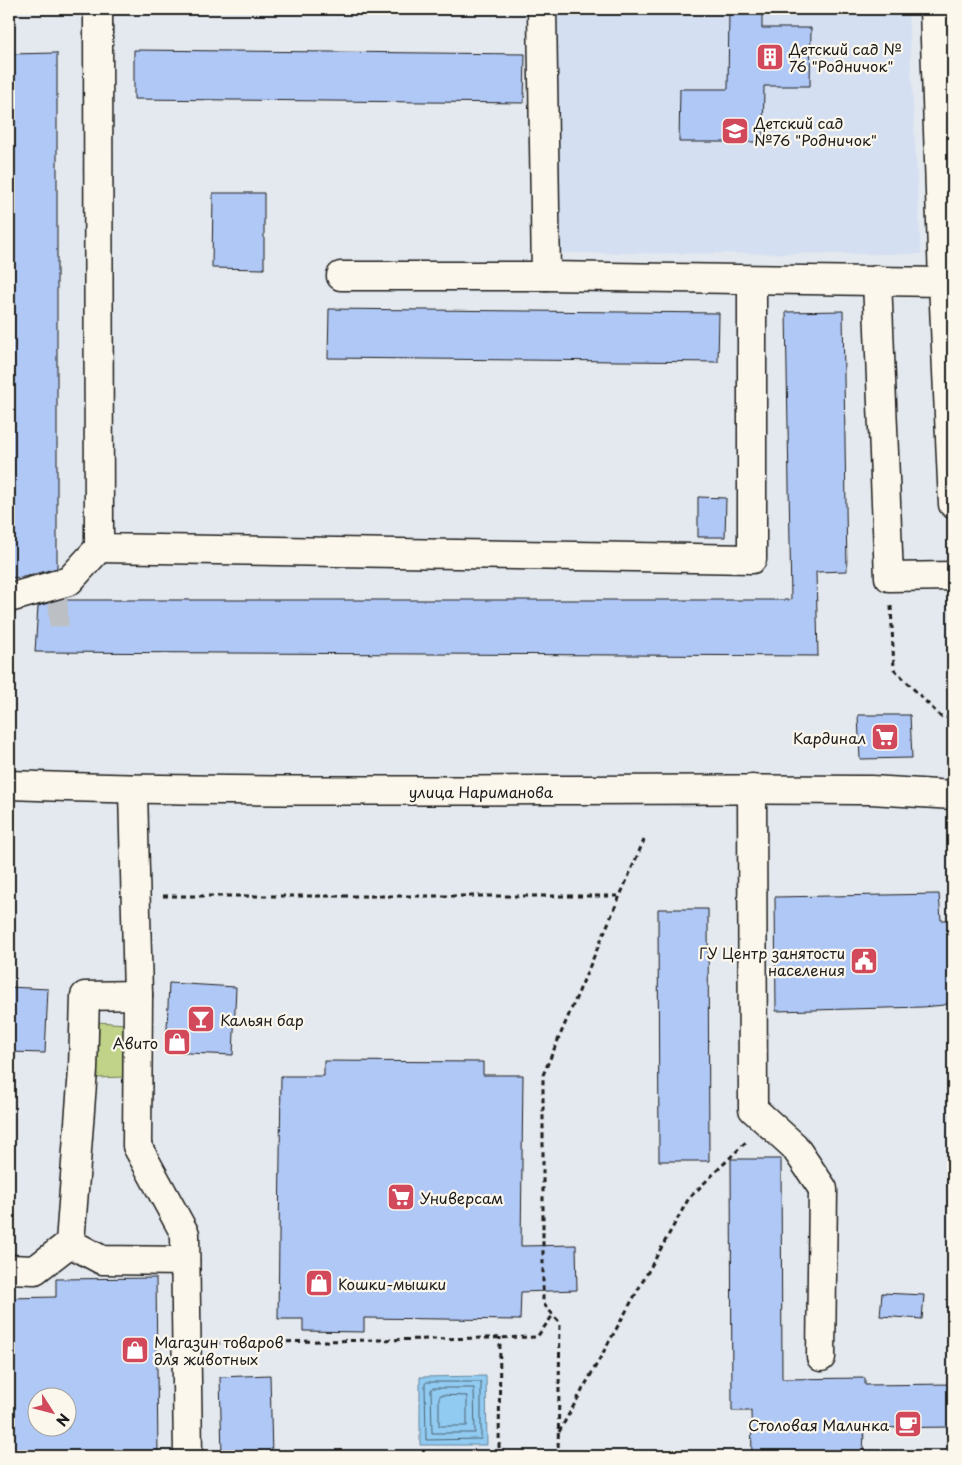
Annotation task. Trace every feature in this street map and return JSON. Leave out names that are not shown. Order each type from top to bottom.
[{"type":"street","points":[[9,598],[69,581],[99,548],[98,9]]},
{"type":"street","points":[[542,9],[546,276]]},
{"type":"street","points":[[934,9],[953,504]]},
{"type":"street","points":[[341,276],[546,276],[943,282]]},
{"type":"street","points":[[99,548],[752,559],[752,280]]},
{"type":"street","points":[[878,280],[889,578],[953,576]]},
{"type":"street","name":"улица Нариманова","points":[[9,785],[133,790],[368,792],[871,790],[953,795]]},
{"type":"street","points":[[752,789],[753,1109],[794,1146],[823,1189],[821,1357]]},
{"type":"street","points":[[133,790],[138,995],[137,1146],[185,1234],[188,1456]]},
{"type":"street","points":[[9,1269],[35,1270],[70,1243],[83,1070],[85,996],[138,995]]},
{"type":"street","points":[[70,1243],[102,1260],[185,1261]]},
{"type":"path","points":[[889,578],[894,668],[940,716],[953,718]]},
{"type":"path","points":[[558,1456],[560,1323],[544,1303],[543,1075],[644,840]]},
{"type":"path","points":[[135,896],[620,896]]},
{"type":"path","points":[[558,1434],[690,1198],[767,1121]]},
{"type":"path","points":[[187,1343],[537,1336],[553,1314]]},
{"type":"path","points":[[377,1456],[499,1452],[500,1337]]},
{"type":"shaded area","name":"Детский сад №76 \"Родничок\"","points":[[555,9],[908,9],[921,254],[557,253]]},
{"type":"green space","points":[[97,1022],[126,1024],[125,1077],[97,1078],[90,1071]]},
{"type":"water","points":[[486,1376],[487,1445],[420,1445],[420,1377]]},
{"type":"building","name":"Детский сад № 76 \"Родничок\"","points":[[729,9],[762,9],[762,28],[811,28],[810,86],[764,86],[763,142],[679,142],[680,89],[728,89]]},
{"type":"building","points":[[134,50],[525,54],[524,103],[134,99]]},
{"type":"building","points":[[57,53],[57,568],[24,577],[9,578],[9,54]]},
{"type":"building","points":[[213,193],[264,193],[264,269],[212,268]]},
{"type":"building","points":[[329,309],[719,313],[718,362],[328,358]]},
{"type":"building","points":[[843,311],[847,571],[816,572],[818,656],[35,652],[38,606],[59,600],[791,600],[786,312]]},
{"type":"building","points":[[698,497],[726,498],[725,537],[698,537]]},
{"type":"building","name":"Кардинал","points":[[858,715],[910,715],[912,758],[860,759]]},
{"type":"building","name":"ГУ Центр занятости населения","points":[[939,894],[941,920],[953,920],[953,1001],[944,1005],[923,1007],[776,1011],[775,897]]},
{"type":"building","points":[[658,909],[708,909],[709,1161],[659,1161]]},
{"type":"building","name":"Кальян бар","points":[[169,983],[236,987],[233,1055],[166,1052]]},
{"type":"building","points":[[9,987],[48,989],[45,1053],[9,1052]]},
{"type":"building","name":"Универсам","points":[[324,1061],[483,1062],[483,1075],[523,1075],[521,1246],[576,1245],[577,1290],[521,1292],[520,1320],[364,1318],[364,1332],[303,1331],[303,1319],[278,1319],[281,1076],[324,1076]]},
{"type":"building","points":[[731,1159],[781,1159],[782,1379],[865,1378],[865,1385],[953,1384],[953,1427],[864,1428],[863,1456],[752,1456],[751,1411],[732,1411]]},
{"type":"building","points":[[156,1278],[158,1456],[9,1456],[9,1298],[56,1297],[56,1279]]},
{"type":"building","points":[[882,1293],[924,1295],[922,1319],[880,1316]]},
{"type":"building","points":[[270,1375],[272,1456],[222,1456],[220,1377]]},
{"type":"tunnel","points":[[49,613],[68,612]]},
{"type":"place","name":"Детский сад № 76 \"Родничок\"","points":[[770,57]]},
{"type":"place","name":"Детский сад №76 \"Родничок\"","points":[[735,131]]},
{"type":"place","name":"Кардинал","points":[[885,737]]},
{"type":"place","name":"ГУ Центр занятости населения","points":[[864,961]]},
{"type":"place","name":"Кальян бар","points":[[201,1019]]},
{"type":"place","name":"Авито","points":[[177,1042]]},
{"type":"place","name":"Универсам","points":[[401,1197]]},
{"type":"place","name":"Кошки-мышки","points":[[319,1283]]},
{"type":"place","name":"Магазин товаров для животных","points":[[135,1350]]},
{"type":"place","name":"Столовая Малинка","points":[[908,1424]]}]
